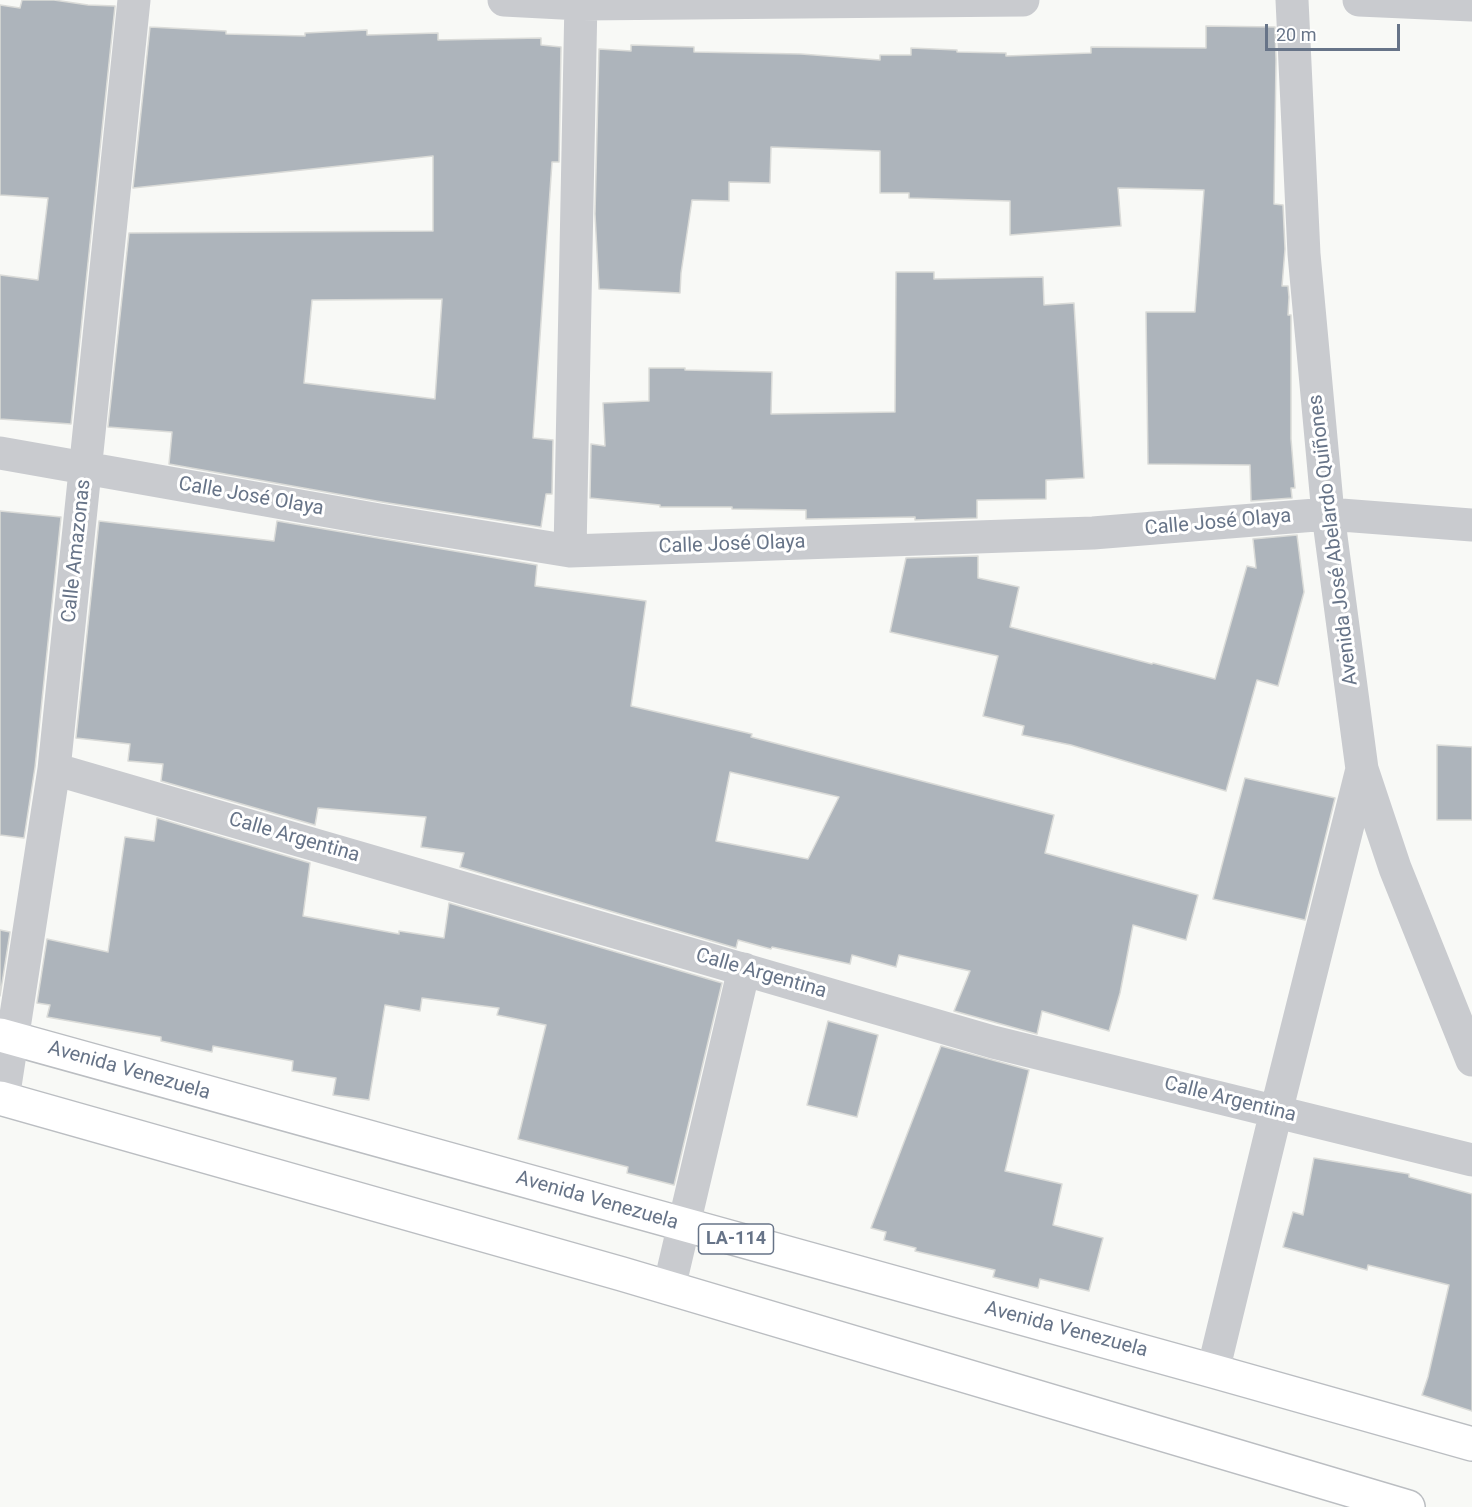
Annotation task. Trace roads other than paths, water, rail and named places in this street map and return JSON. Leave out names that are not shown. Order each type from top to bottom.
[{"type":"main road","name":"Avenida Venezuela","points":[[6,1037],[1472,1444]]},
{"type":"main road","points":[[2,1099],[669,1288],[1408,1507]]},
{"type":"street","name":"Calle Amazonas","points":[[2,1099],[6,1037],[54,769],[134,0]]},
{"type":"street","points":[[504,0],[581,2],[1023,0]]},
{"type":"street","name":"Avenida José Abelardo Quiñones","points":[[1292,0],[1304,254],[1328,514],[1362,769],[1395,868],[1471,1057]]},
{"type":"street","points":[[1359,0],[1472,5]]},
{"type":"street","points":[[570,551],[581,2]]},
{"type":"street","name":"Calle José Olaya","points":[[0,453],[379,520],[570,551],[1093,533],[1328,514],[1472,525]]},
{"type":"street","name":"Calle Argentina","points":[[54,769],[993,1042],[1472,1160]]},
{"type":"street","points":[[1213,1371],[1362,769]]},
{"type":"street","points":[[669,1288],[744,969]]}]
